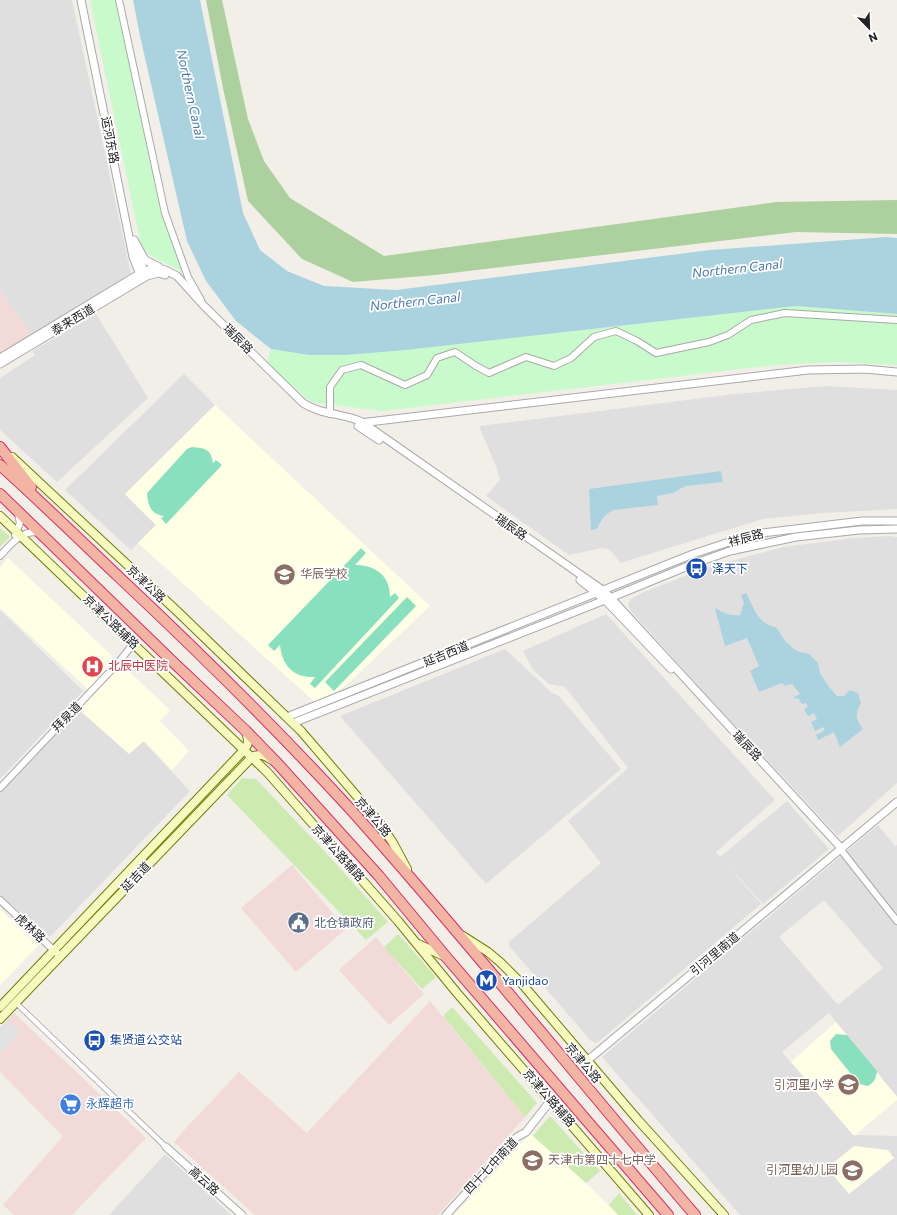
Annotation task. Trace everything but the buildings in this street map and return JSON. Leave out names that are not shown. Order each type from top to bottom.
[{"type":"highway","points":[[0,447],[44,505]]},
{"type":"highway","name":"京津公路","points":[[0,465],[44,505],[244,697],[347,806],[456,932],[695,1215]]},
{"type":"highway","points":[[0,494],[246,731],[278,764],[379,876],[447,958],[668,1215]]},
{"type":"main road","points":[[0,447],[173,608],[290,720],[379,822],[420,890]]},
{"type":"main road","name":"京津公路辅路","points":[[0,516],[268,773],[649,1215]]},
{"type":"main road","points":[[244,750],[248,746],[246,731]]},
{"type":"main road","name":"延吉道","points":[[0,1007],[244,750]]},
{"type":"main road","points":[[252,757],[261,754],[278,764]]},
{"type":"main road","name":"延吉道","points":[[0,1019],[252,757]]},
{"type":"main road","points":[[456,932],[488,952],[523,985],[638,1120],[724,1215]]},
{"type":"main road","points":[[416,943],[447,958]]},
{"type":"street","name":"运河东路","points":[[81,0],[133,257],[144,273]]},
{"type":"street","points":[[85,0],[136,250],[144,273],[157,268],[165,270]]},
{"type":"street","points":[[119,0],[165,214],[188,277],[208,316]]},
{"type":"street","name":"瑞辰路","points":[[134,240],[145,260],[177,276],[204,306],[297,399],[313,409],[348,417],[358,423],[600,592],[841,850]]},
{"type":"street","name":"瑞辰路","points":[[144,273],[158,273],[169,277],[179,284],[208,316],[294,401],[302,407],[317,415],[358,423]]},
{"type":"street","name":"泰来西道","points":[[0,358],[144,273]]},
{"type":"street","name":"泰来西道","points":[[0,364],[144,273]]},
{"type":"street","points":[[330,414],[330,387],[342,370],[361,364],[405,385],[427,375],[437,358],[455,352],[489,373],[526,357],[554,366],[571,358],[594,337],[616,332],[637,341],[656,353],[709,342],[728,335],[751,320],[785,313],[897,320]]},
{"type":"street","points":[[358,423],[808,370],[865,369],[897,372]]},
{"type":"street","points":[[0,556],[19,534],[20,519],[17,510]]},
{"type":"street","name":"祥辰路","points":[[600,592],[693,554],[757,534],[854,522],[897,521]]},
{"type":"street","name":"祥辰路","points":[[608,599],[693,564],[730,551],[766,542],[859,530],[897,529]]},
{"type":"street","points":[[0,552],[19,534],[32,532],[41,533]]},
{"type":"street","points":[[588,583],[607,585],[622,584]]},
{"type":"street","points":[[600,592],[625,592]]},
{"type":"street","name":"延吉西道","points":[[290,720],[600,592]]},
{"type":"street","name":"延吉西道","points":[[290,720],[608,599]]},
{"type":"street","name":"拜泉道","points":[[0,788],[118,663],[133,644]]},
{"type":"street","name":"引河里南道","points":[[588,1060],[897,802]]},
{"type":"street","points":[[841,850],[897,921]]},
{"type":"street","name":"虎林路","points":[[0,900],[60,956]]},
{"type":"street","points":[[16,1002],[166,1147]]},
{"type":"street","name":"四十七中南道","points":[[446,1215],[516,1138],[526,1132],[551,1100]]},
{"type":"street","name":"高云路","points":[[166,1147],[242,1215]]},
{"type":"shaded area","points":[[0,0],[72,0],[131,274],[32,335],[0,290]]},
{"type":"shaded area","points":[[0,290],[32,335],[0,354]]},
{"type":"shaded area","points":[[96,314],[148,398],[57,482],[0,430],[0,378],[35,355],[32,351]]},
{"type":"shaded area","points":[[184,374],[215,405],[125,494],[156,525],[131,550],[65,490]]},
{"type":"shaded area","points":[[825,386],[897,390],[897,509],[823,513],[763,519],[620,563],[613,553],[608,549],[602,548],[569,555],[486,496],[500,480],[479,426],[735,394]]},
{"type":"shaded area","name":"华辰学校","points":[[215,405],[430,606],[343,688],[316,703],[138,543],[156,525],[125,494]]},
{"type":"shaded area","points":[[897,537],[897,783],[838,836],[713,702],[630,610],[628,604],[631,599],[644,592],[705,568],[783,547],[855,538]]},
{"type":"shaded area","name":"北辰中医院","points":[[8,558],[170,710],[160,721],[189,751],[172,770],[144,741],[129,754],[76,707],[91,692],[0,608],[0,567]]},
{"type":"shaded area","points":[[0,610],[83,691],[0,779]]},
{"type":"shaded area","points":[[606,614],[775,800],[716,852],[720,857],[787,801],[829,849],[763,904],[724,861],[761,904],[597,1043],[591,1041],[510,947],[509,942],[601,863],[568,821],[628,768],[565,687],[549,684],[533,670],[523,651]]},
{"type":"shaded area","points":[[505,649],[552,693],[558,695],[621,769],[486,884],[340,716]]},
{"type":"shaded area","points":[[76,707],[142,740],[190,791],[50,937],[0,895],[0,788]]},
{"type":"shaded area","points":[[878,825],[895,846],[897,845],[897,1097],[829,1013],[782,1052],[853,1135],[897,1136],[897,1215],[740,1215],[602,1057]],"holes":[[[824,900],[883,968],[838,1005],[779,937]]]},
{"type":"shaded area","name":"北仓镇政府","points":[[292,865],[346,929],[296,972],[241,908]]},
{"type":"shaded area","points":[[0,909],[38,946],[0,985]]},
{"type":"shaded area","points":[[376,937],[424,994],[389,1025],[339,970]]},
{"type":"shaded area","points":[[430,1001],[525,1117],[438,1215],[255,1215],[174,1142],[239,1072],[307,1133]]},
{"type":"shaded area","name":"永辉超市","points":[[14,1013],[146,1138],[72,1215],[14,1215],[3,1205],[63,1136],[0,1072],[0,1028]]},
{"type":"shaded area","points":[[8,1020],[20,1032],[0,1054],[0,1028]]},
{"type":"shaded area","name":"引河里小学","points":[[836,1022],[897,1097],[897,1100],[854,1136],[791,1062]]},
{"type":"shaded area","name":"天津市第四十七中学","points":[[529,1135],[533,1136],[586,1183],[618,1215],[454,1215]]},
{"type":"shaded area","name":"引河里幼儿园","points":[[854,1146],[888,1150],[894,1158],[849,1194],[827,1168]]},
{"type":"shaded area","points":[[165,1154],[231,1215],[109,1215]]},
{"type":"green space","points":[[90,0],[117,0],[163,213],[183,273],[150,255],[141,245]]},
{"type":"green space","points":[[206,0],[222,0],[248,119],[264,161],[290,198],[384,256],[776,202],[897,200],[897,234],[796,232],[435,275],[353,282],[302,259],[248,201],[223,88]]},
{"type":"green space","points":[[796,306],[897,314],[897,365],[836,362],[775,365],[383,411],[311,402],[267,363],[271,349],[309,355],[346,355],[406,350]]},
{"type":"green space","points":[[192,447],[207,450],[211,455],[213,463],[216,460],[222,465],[166,524],[161,518],[164,516],[159,515],[151,508],[147,493],[187,449]]},
{"type":"green space","points":[[0,528],[10,537],[0,547]]},
{"type":"green space","points":[[361,548],[366,553],[355,565],[362,565],[375,569],[384,577],[389,589],[390,597],[395,593],[399,598],[315,688],[310,684],[315,677],[308,677],[295,673],[286,665],[280,645],[274,651],[268,645]]},
{"type":"green space","points":[[407,597],[416,606],[334,691],[325,682]]},
{"type":"green space","points":[[242,778],[256,779],[330,857],[388,922],[366,940],[227,795]]},
{"type":"green space","points":[[398,934],[436,977],[422,989],[384,947]]},
{"type":"green space","points":[[452,1007],[537,1103],[525,1117],[443,1016]]},
{"type":"green space","points":[[836,1034],[847,1035],[877,1071],[874,1080],[868,1086],[859,1084],[831,1049],[830,1041]]},
{"type":"green space","points":[[550,1116],[600,1171],[586,1183],[533,1136]]},
{"type":"green space","points":[[619,1193],[637,1215],[618,1215],[609,1205]]},
{"type":"water","name":"Northern Canal","points":[[133,0],[200,0],[243,213],[260,250],[287,271],[324,286],[396,290],[710,250],[886,237],[897,238],[897,314],[796,306],[406,350],[346,355],[309,355],[271,349],[236,321],[206,281],[187,241]]},
{"type":"water","points":[[721,471],[723,482],[685,486],[673,493],[657,496],[658,505],[613,510],[603,518],[597,529],[591,530],[589,489]]},
{"type":"water","points":[[746,593],[760,619],[776,627],[786,642],[797,651],[809,654],[818,663],[820,673],[837,696],[844,696],[850,690],[858,693],[861,703],[857,719],[863,729],[840,747],[834,732],[818,740],[816,735],[825,730],[823,727],[815,731],[811,722],[817,719],[814,713],[808,716],[804,709],[808,707],[806,703],[802,704],[798,698],[795,699],[794,697],[800,694],[792,684],[785,686],[782,683],[759,692],[750,671],[759,666],[747,638],[725,646],[715,608],[727,614],[740,615],[744,603],[741,595]]},
{"type":"place","name":"泽天下","points":[[696,569]]},
{"type":"place","name":"华辰学校","points":[[285,574]]},
{"type":"place","name":"北辰中医院","points":[[93,666]]},
{"type":"place","name":"北仓镇政府","points":[[298,923]]},
{"type":"place","name":"Yanjidao","points":[[487,981]]},
{"type":"place","name":"集贤道公交站","points":[[95,1040]]},
{"type":"place","name":"引河里小学","points":[[849,1085]]},
{"type":"place","name":"永辉超市","points":[[71,1104]]},
{"type":"place","name":"天津市第四十七中学","points":[[533,1160]]},
{"type":"place","name":"引河里幼儿园","points":[[853,1170]]}]
